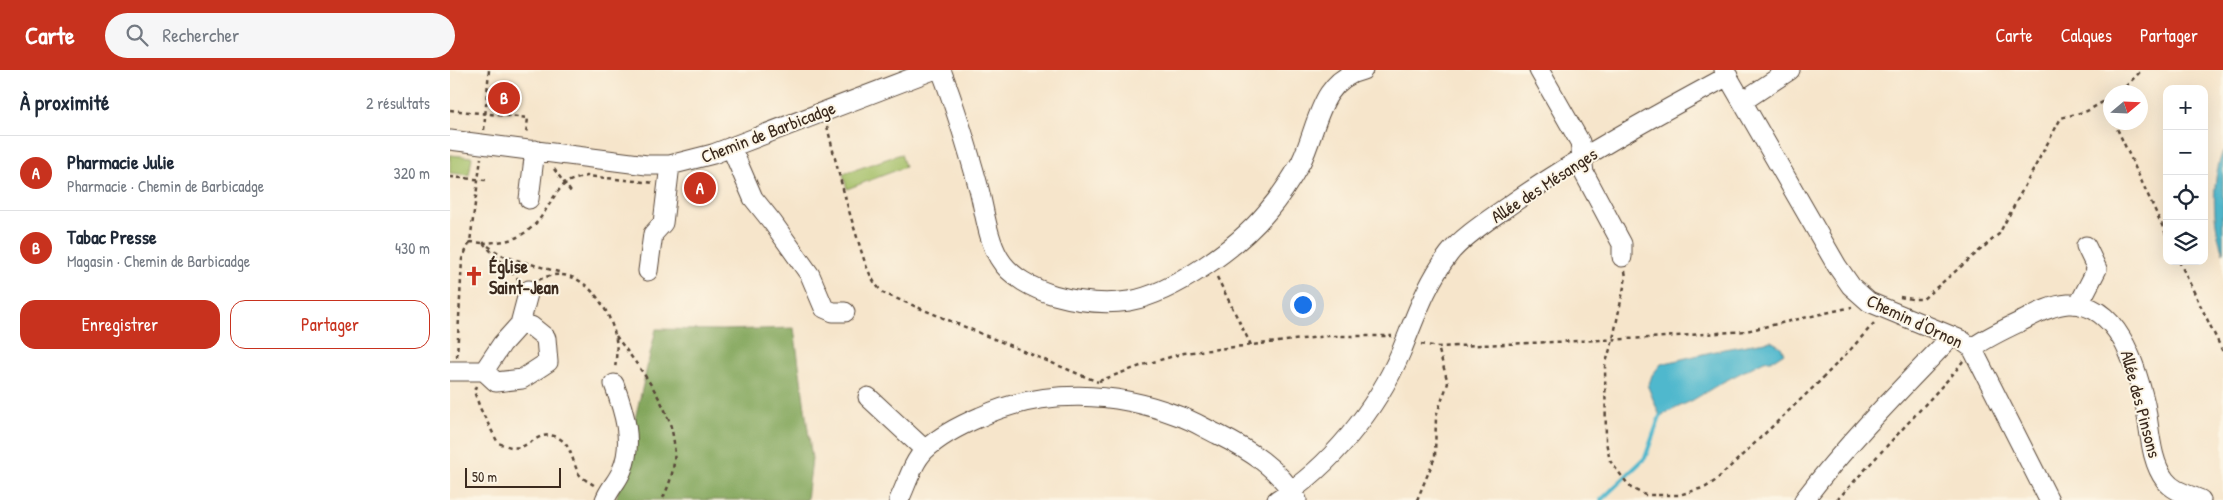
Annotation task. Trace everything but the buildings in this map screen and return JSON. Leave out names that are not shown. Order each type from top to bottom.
[{"type":"street","name":"Chemin de Barbicadge","points":[[450,140],[533,142],[647,165],[670,164],[699,158],[731,147],[933,70]]},
{"type":"street","points":[[941,70],[961,126],[996,251],[1002,263],[1024,281],[1050,294],[1074,300],[1099,303],[1130,300],[1155,293],[1210,262],[1244,236],[1267,213],[1302,161],[1328,94],[1342,78],[1363,70]]},
{"type":"street","points":[[1539,70],[1580,142],[1584,174],[1622,244],[1622,257]]},
{"type":"street","points":[[1743,101],[1790,70]]},
{"type":"street","name":"Allée des Mésanges","points":[[1289,497],[1357,427],[1380,391],[1401,351],[1404,340],[1434,276],[1450,252],[1500,212],[1582,159],[1726,73]]},
{"type":"street","name":"Chemin d'Ornon","points":[[1726,73],[1840,272],[1857,293],[1882,302],[1952,336],[1972,348],[2049,500]]},
{"type":"street","points":[[529,198],[533,142]]},
{"type":"street","points":[[731,147],[752,198],[773,223],[810,275],[824,308],[833,312],[845,312]]},
{"type":"street","points":[[648,271],[653,234],[663,222],[670,164]]},
{"type":"street","points":[[1972,348],[1988,336],[2046,309],[2058,305],[2079,304],[2097,269],[2086,246]]},
{"type":"street","points":[[484,371],[502,344],[520,324],[529,290]]},
{"type":"street","name":"Allée des Pinsons","points":[[2079,304],[2089,307],[2109,320],[2124,342],[2138,378],[2161,474],[2173,488],[2201,500]]},
{"type":"street","points":[[453,371],[484,371],[496,382],[522,379],[548,362],[546,338],[531,326],[520,324]]},
{"type":"street","points":[[1804,500],[1829,467],[1952,336]]},
{"type":"street","points":[[607,496],[622,471],[629,446],[621,402],[614,384]]},
{"type":"street","points":[[899,500],[915,464],[925,450],[961,425],[1000,408],[1032,399],[1097,388],[1180,416],[1243,447],[1264,461],[1285,480],[1289,497]]},
{"type":"street","points":[[868,397],[925,450]]},
{"type":"path","points":[[2127,85],[2142,70]]},
{"type":"path","points":[[820,112],[826,123],[843,193],[873,284],[883,293],[1097,388],[1142,365],[1184,353],[1328,336],[1391,336],[1438,347],[1613,340],[1746,331],[1882,302],[1923,299],[1999,234],[2061,118],[2087,111],[2103,102]]},
{"type":"path","points":[[450,110],[528,118],[533,142]]},
{"type":"path","points":[[476,128],[492,130]]},
{"type":"path","points":[[2118,130],[2163,227]]},
{"type":"path","points":[[518,133],[533,142],[571,192]]},
{"type":"path","points":[[453,371],[462,259],[470,242],[483,243],[512,239],[522,235],[544,215],[560,189],[566,184],[586,176],[668,185]]},
{"type":"path","points":[[450,177],[486,180]]},
{"type":"path","points":[[483,243],[503,256],[578,278],[595,295],[606,313],[615,335],[656,391],[670,426],[676,449],[675,469],[662,500]]},
{"type":"path","points":[[483,243],[529,290],[546,276],[567,274]]},
{"type":"path","points":[[1622,257],[1626,277],[1613,340],[1605,366],[1606,442],[1610,461],[1631,488],[1645,495],[1679,495],[1706,487],[1724,473],[1851,349],[1882,302]]},
{"type":"path","points":[[1210,262],[1251,345]]},
{"type":"path","points":[[2181,265],[2223,352]]},
{"type":"path","points":[[614,384],[615,335]]},
{"type":"path","points":[[1417,500],[1435,457],[1436,416],[1448,383],[1438,347]]},
{"type":"path","points":[[1837,500],[1954,373],[1972,348]]},
{"type":"path","points":[[484,371],[474,391],[480,408],[498,442],[509,447],[520,446],[543,436],[553,436],[563,442],[571,451],[580,476],[607,496]]},
{"type":"green space","points":[[901,154],[905,167],[847,189],[843,174]]},
{"type":"green space","points":[[450,155],[472,157],[469,175],[450,173]]},
{"type":"green space","points":[[794,328],[812,459],[807,500],[616,500],[656,329]]},
{"type":"water","points":[[2223,151],[2223,253],[2219,241],[2214,202],[2216,175]]},
{"type":"water","points":[[1771,341],[1781,347],[1784,353],[1775,359],[1764,361],[1660,416],[1648,387],[1652,375],[1661,364],[1724,349]]},
{"type":"waterway","points":[[1601,500],[1645,458],[1660,416]]},
{"type":"place","name":"Tabac Presse","points":[[504,98]]},
{"type":"place","name":"Pharmacie Julie","points":[[700,188]]},
{"type":"place","name":"Église Saint-Jean","points":[[474,276]]}]
